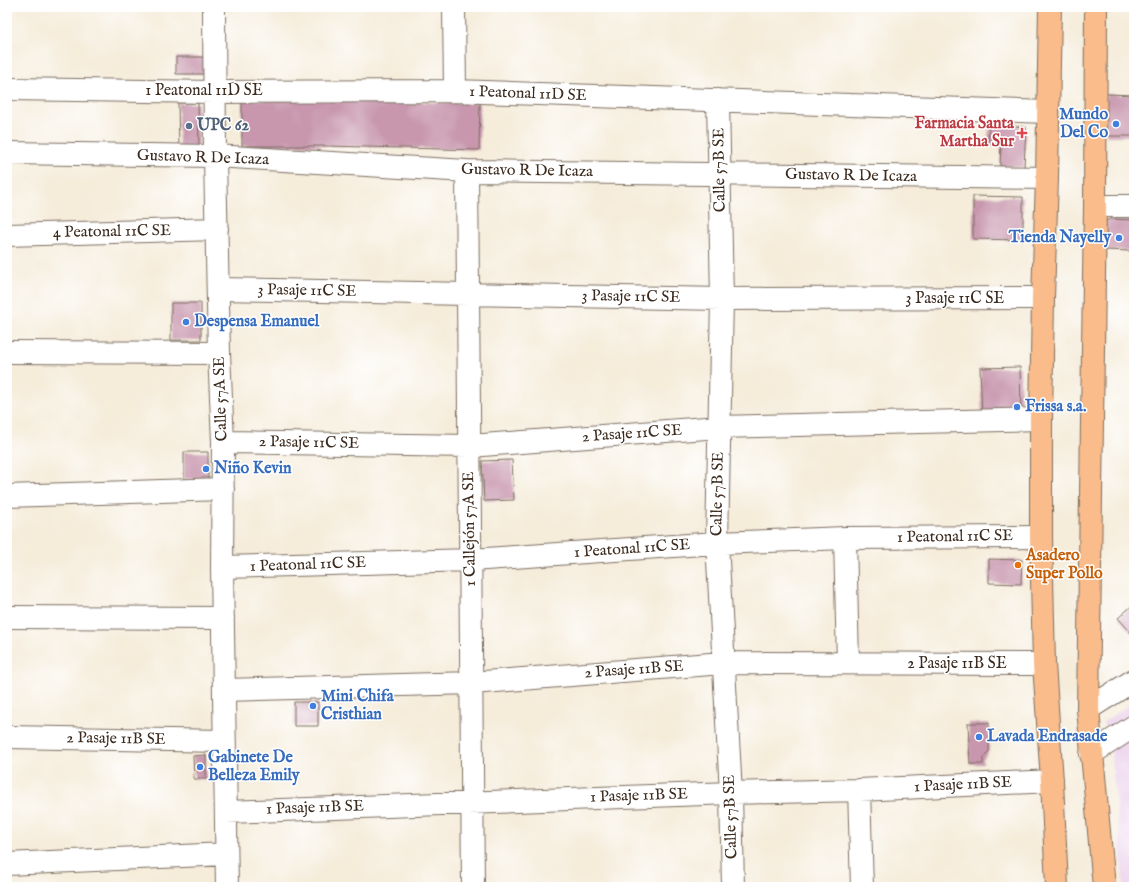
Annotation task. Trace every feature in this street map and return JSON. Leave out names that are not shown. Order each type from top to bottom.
[{"type":"main road","points":[[1050,7],[1043,298],[1041,537],[1044,664],[1057,887]]},
{"type":"main road","points":[[1096,7],[1095,206],[1088,710],[1104,887]]},
{"type":"street","name":"Calle 57A SE","points":[[214,7],[219,353],[223,442],[222,567],[227,887]]},
{"type":"street","points":[[454,7],[455,91]]},
{"type":"street","name":"1 Peatonal 11D SE","points":[[7,89],[215,92],[455,91],[1048,112]]},
{"type":"street","name":"Calle 57B SE","points":[[718,100],[722,300],[717,543],[731,793],[733,887]]},
{"type":"street","name":"Gustavo R De Icaza","points":[[7,154],[215,156],[468,171],[1047,178]]},
{"type":"street","name":"1 Callejón 57A SE","points":[[468,171],[473,887]]},
{"type":"street","points":[[1095,206],[1134,206]]},
{"type":"street","name":"4 Peatonal 11C SE","points":[[7,234],[217,229]]},
{"type":"street","name":"3 Pasaje 11C SE","points":[[218,289],[722,300],[1043,298]]},
{"type":"street","points":[[7,352],[219,353]]},
{"type":"street","name":"2 Pasaje 11C SE","points":[[223,442],[470,446],[719,427],[1041,419]]},
{"type":"street","points":[[7,496],[223,489]]},
{"type":"street","name":"1 Peatonal 11C SE","points":[[222,567],[470,560],[717,543],[845,538],[1041,537]]},
{"type":"street","points":[[845,538],[848,663]]},
{"type":"street","points":[[7,617],[223,618]]},
{"type":"street","name":"2 Pasaje 11B SE","points":[[224,690],[472,682],[723,663],[1044,664]]},
{"type":"street","points":[[1088,710],[1134,680]]},
{"type":"street","points":[[1091,754],[1134,726]]},
{"type":"street","name":"2 Pasaje 11B SE","points":[[7,737],[224,741]]},
{"type":"street","name":"1 Pasaje 11B SE","points":[[226,812],[472,802],[858,790],[1052,781]]},
{"type":"street","points":[[858,790],[862,887]]},
{"type":"street","points":[[7,864],[226,854]]},
{"type":"shaded area","points":[[1134,702],[1134,887],[1124,887],[1110,742],[1103,722]]},
{"type":"building","points":[[176,57],[206,57],[206,74],[176,74]]},
{"type":"building","points":[[1106,94],[1134,95],[1134,136],[1106,136]]},
{"type":"building","points":[[242,100],[480,103],[479,150],[328,146],[242,146]]},
{"type":"building","name":"UPC 62","points":[[178,103],[198,103],[199,148],[179,149]]},
{"type":"building","points":[[989,124],[1026,127],[1024,167],[1000,166],[1001,144],[988,143]]},
{"type":"building","points":[[973,196],[1023,197],[1023,240],[973,239]]},
{"type":"building","name":"Tienda Nayelly","points":[[1110,219],[1134,220],[1133,251],[1104,250],[1105,225],[1106,221]]},
{"type":"building","name":"Despensa Emanuel","points":[[171,303],[201,303],[201,340],[171,340]]},
{"type":"building","points":[[1020,367],[1021,415],[982,416],[980,368]]},
{"type":"building","points":[[184,452],[208,452],[208,479],[184,479]]},
{"type":"building","points":[[512,460],[514,500],[484,501],[482,461]]},
{"type":"building","points":[[989,559],[1022,560],[1021,584],[989,583]]},
{"type":"building","points":[[1134,604],[1134,636],[1118,618]]},
{"type":"building","points":[[294,702],[318,702],[318,726],[294,726]]},
{"type":"building","name":"Lavada Endrasade","points":[[968,723],[989,723],[989,751],[983,759],[983,764],[970,764]]},
{"type":"building","name":"Gabinete De Belleza Emily","points":[[206,755],[206,779],[194,779],[193,756]]},
{"type":"place","name":"Mundo Del Co","points":[[1116,124]]},
{"type":"place","name":"UPC 62","points":[[189,126]]},
{"type":"place","name":"Farmacia Santa Martha Sur","points":[[1022,133]]},
{"type":"place","name":"Tienda Nayelly","points":[[1119,238]]},
{"type":"place","name":"Despensa Emanuel","points":[[186,322]]},
{"type":"place","name":"Frissa s.a.","points":[[1017,407]]},
{"type":"place","name":"Niño Kevin","points":[[206,469]]},
{"type":"place","name":"Asadero Super Pollo","points":[[1018,565]]},
{"type":"place","name":"Mini Chifa Cristhian","points":[[313,706]]},
{"type":"place","name":"Lavada Endrasade","points":[[979,737]]},
{"type":"place","name":"Gabinete De Belleza Emily","points":[[200,767]]}]
